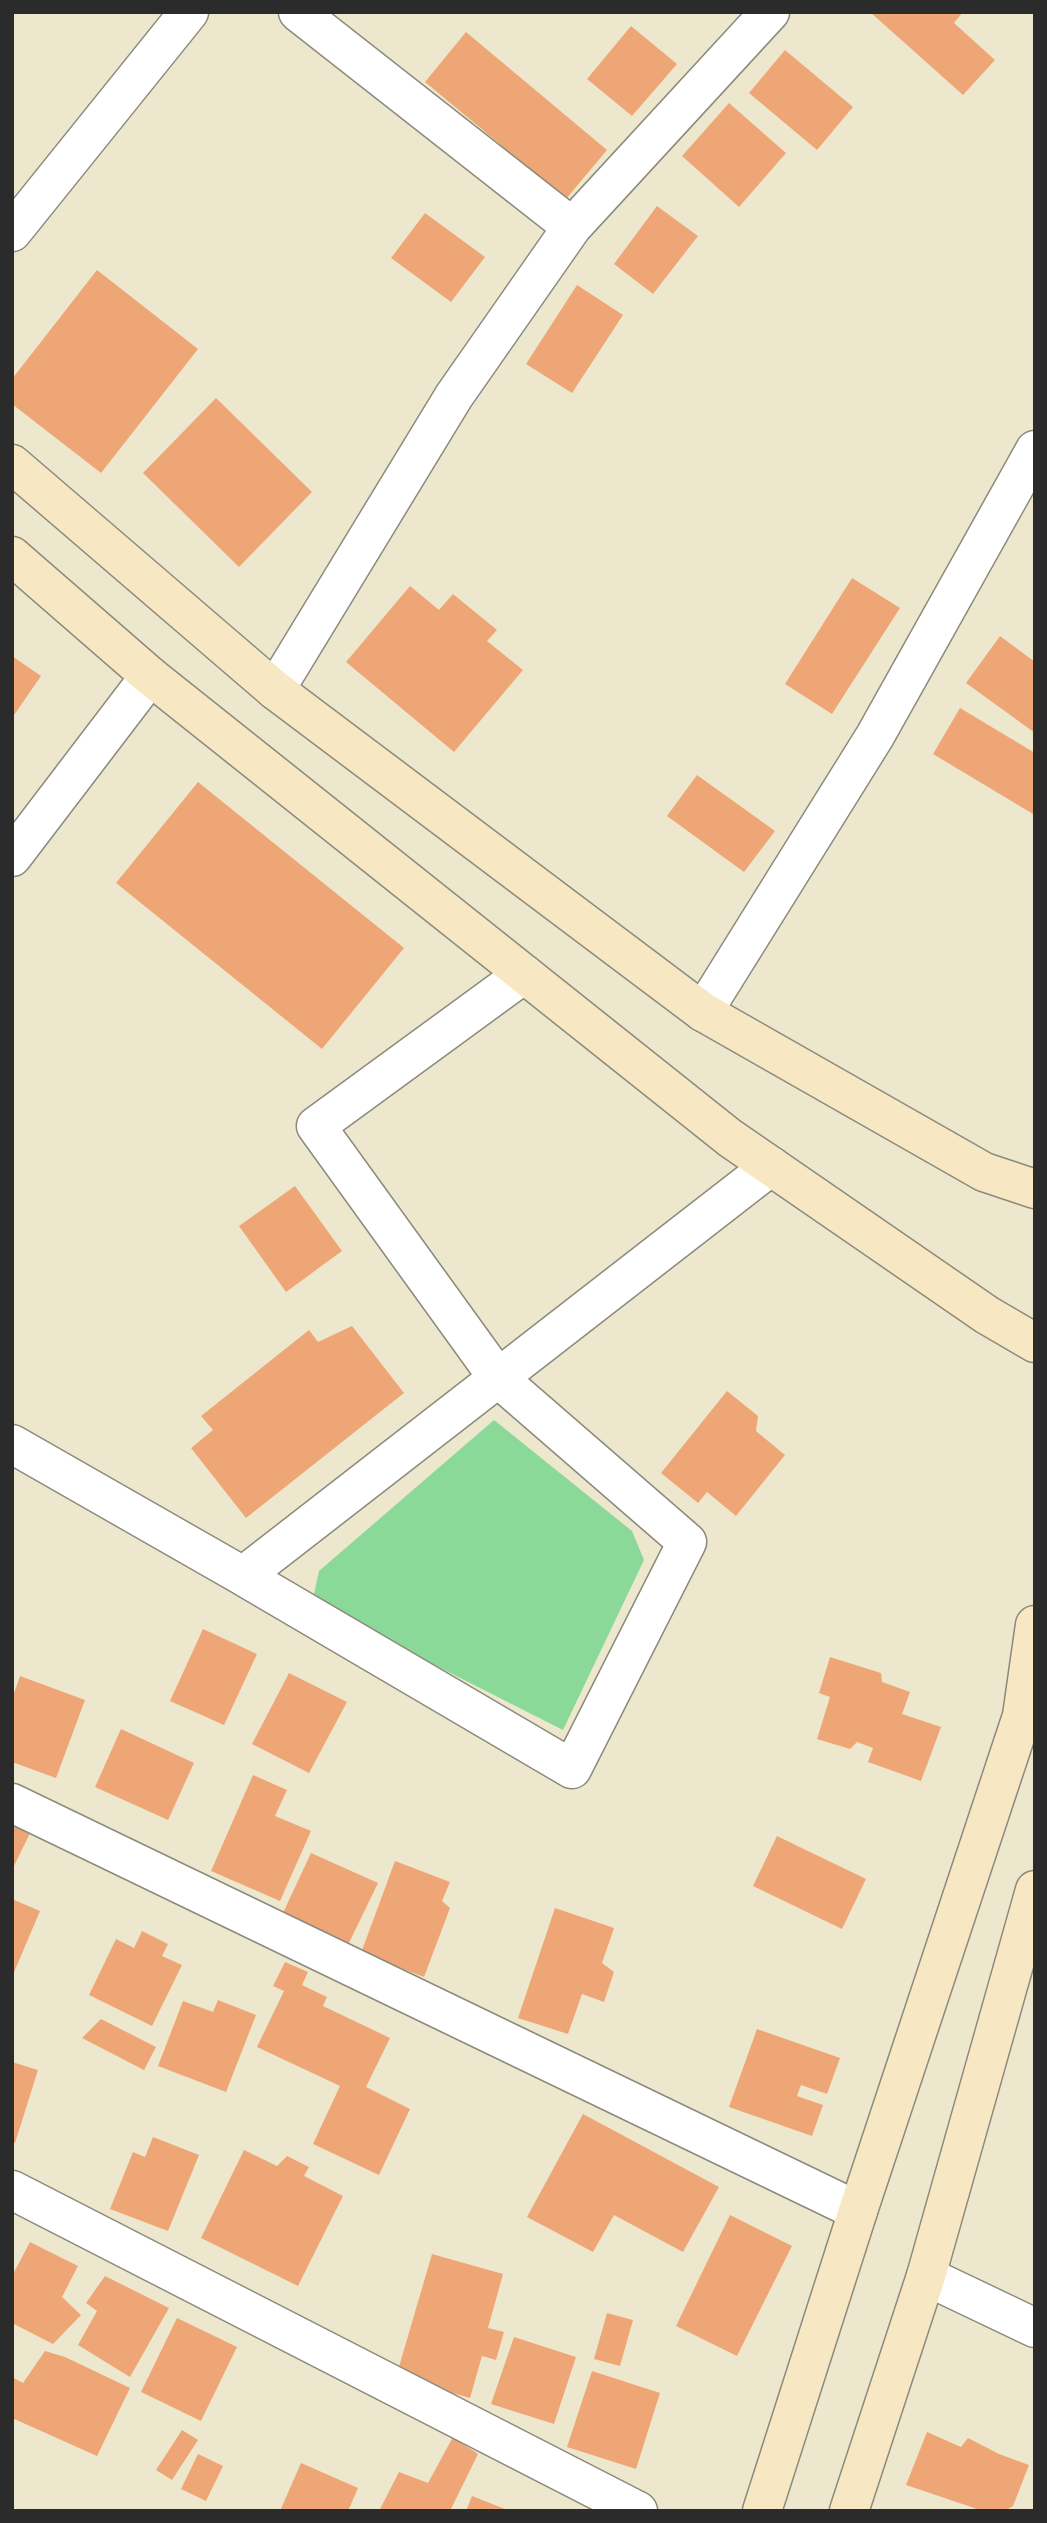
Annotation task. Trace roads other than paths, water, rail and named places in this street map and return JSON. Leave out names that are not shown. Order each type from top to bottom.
[{"type":"main road","points":[[12,464],[275,690],[703,1013],[984,1172],[1035,1189]]},
{"type":"main road","points":[[12,556],[150,676],[730,1138],[987,1315],[1035,1343]]},
{"type":"main road","points":[[762,2511],[1022,1716],[1035,1625]]},
{"type":"main road","points":[[849,2511],[926,2276],[1035,1890]]},
{"type":"street","points":[[12,232],[189,12]]},
{"type":"street","points":[[298,12],[572,227]]},
{"type":"street","points":[[275,690],[454,396],[572,227],[769,12]]},
{"type":"street","points":[[703,1013],[875,736],[1035,450]]},
{"type":"street","points":[[12,857],[150,676]]},
{"type":"street","points":[[12,1444],[572,1769],[687,1542],[498,1378],[317,1126],[524,974]]},
{"type":"street","points":[[243,1576],[771,1166]]},
{"type":"street","points":[[12,1803],[858,2211]]},
{"type":"street","points":[[12,2190],[638,2511]]},
{"type":"street","points":[[926,2276],[1035,2328]]}]
